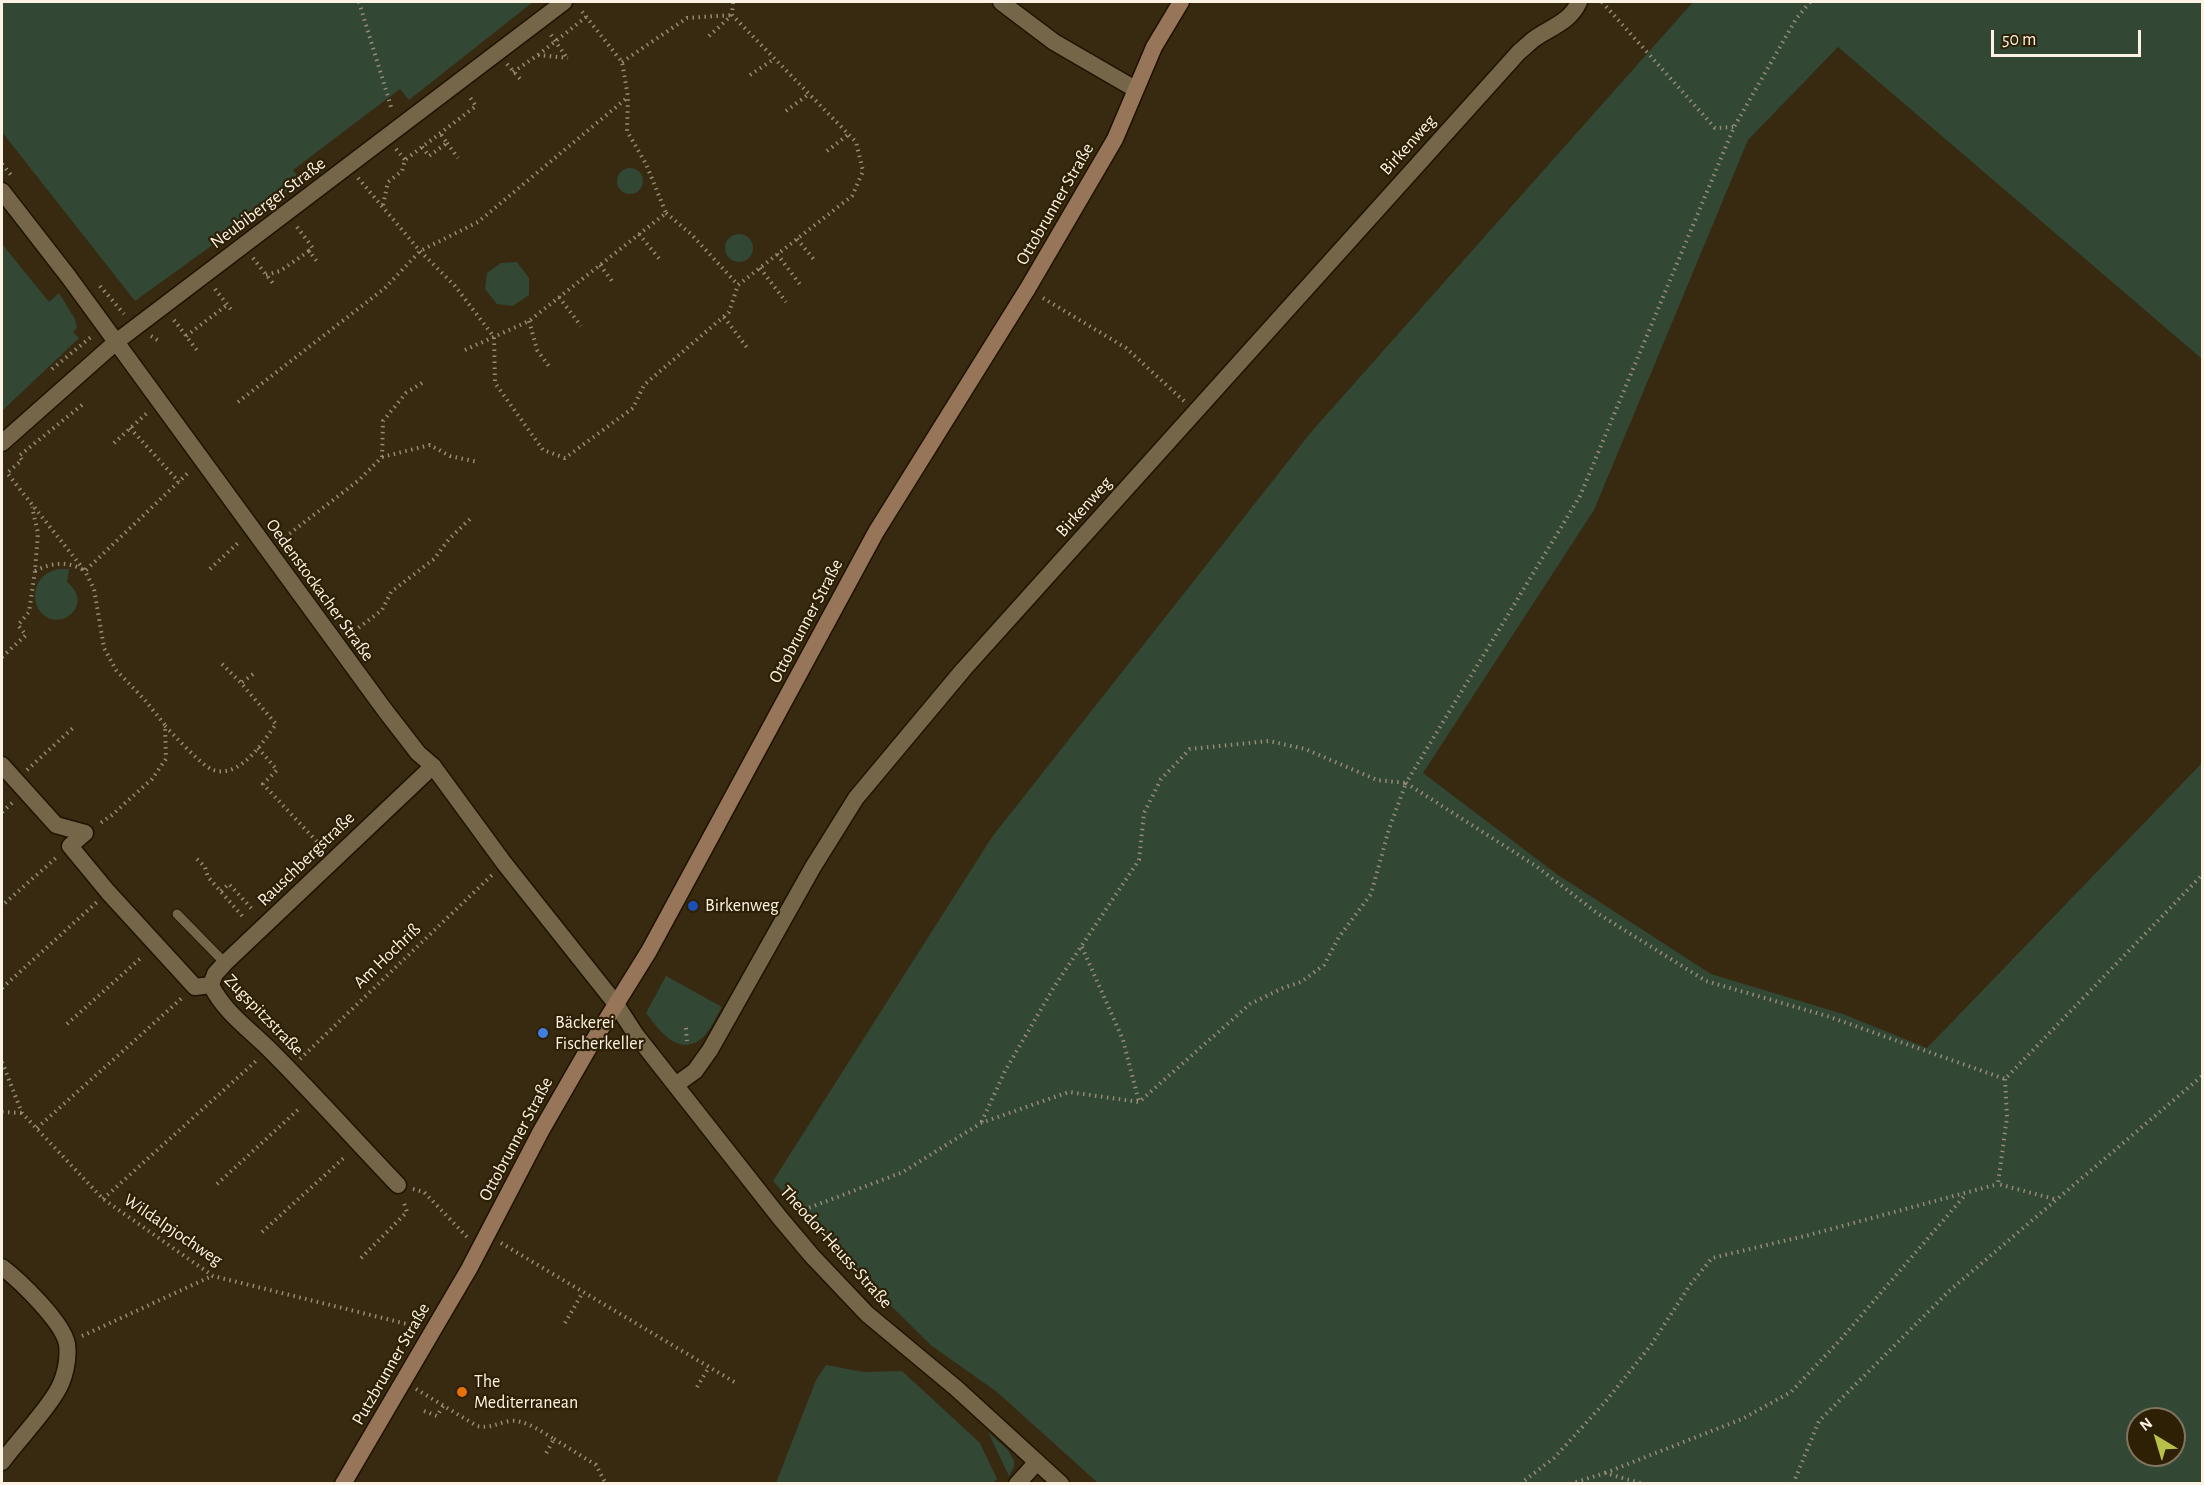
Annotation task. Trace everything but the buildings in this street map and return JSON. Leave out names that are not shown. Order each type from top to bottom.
[{"type":"main road","name":"Ottobrunner Straße","points":[[479,1249],[541,1131],[680,895],[876,532],[1028,288],[1116,139],[1154,47],[1180,2]]},
{"type":"main road","name":"Putzbrunner Straße","points":[[344,1484],[479,1249]]},
{"type":"street","name":"Neubiberger Straße","points":[[2,443],[116,342],[564,2]]},
{"type":"street","points":[[1001,2],[1054,42],[1135,89]]},
{"type":"street","name":"Birkenweg","points":[[677,1084],[695,1071],[710,1050],[813,867],[856,798],[963,670],[1519,52],[1574,13],[1579,2]]},
{"type":"street","name":"Oedenstockacher Straße","points":[[2,191],[68,276],[336,645],[616,1004]]},
{"type":"street","points":[[2,765],[56,825],[85,833]]},
{"type":"street","name":"Rauschbergstraße","points":[[203,986],[432,766]]},
{"type":"street","name":"Zugspitzstraße","points":[[56,825],[70,846],[108,892],[156,945],[218,998],[398,1185]]},
{"type":"street","points":[[70,846],[85,833]]},
{"type":"street","name":"Theodor-Heuss-Straße","points":[[616,1004],[636,1035],[812,1256],[867,1314],[956,1388],[1061,1484]]},
{"type":"street","points":[[2,1267],[36,1298],[59,1326],[67,1342],[67,1367],[57,1391],[2,1462]]},
{"type":"street","points":[[1017,1484],[1037,1462]]},
{"type":"lane","points":[[177,914],[225,963]]},
{"type":"path","points":[[359,2],[397,128]]},
{"type":"path","points":[[574,2],[622,62],[628,97],[627,131],[646,164],[666,213],[692,236],[738,285]]},
{"type":"path","points":[[709,36],[732,15],[733,2]]},
{"type":"path","points":[[1602,2],[1715,128],[1734,127]]},
{"type":"path","points":[[780,1218],[903,1172],[981,1123],[1069,1092],[1139,1102],[1250,1004],[1301,982],[1324,965],[1339,937],[1371,894],[1389,829],[1406,783],[1580,495],[1734,127],[1796,19],[1810,2]]},
{"type":"path","points":[[622,62],[687,18],[732,15]]},
{"type":"path","points":[[348,166],[420,251],[455,286],[494,337],[495,383],[543,450],[565,458],[633,408],[644,385],[729,312],[738,285],[852,196],[863,171],[856,142],[732,15]]},
{"type":"path","points":[[513,72],[586,17]]},
{"type":"path","points":[[538,55],[568,58],[549,32]]},
{"type":"path","points":[[750,75],[774,59]]},
{"type":"path","points":[[383,205],[388,182],[402,171],[405,160],[476,106],[458,82]]},
{"type":"path","points":[[786,111],[809,94]]},
{"type":"path","points":[[238,402],[385,288],[420,251],[478,222],[628,97]]},
{"type":"path","points":[[440,133],[458,158]]},
{"type":"path","points":[[827,151],[849,134]]},
{"type":"path","points":[[422,147],[429,156],[447,143]]},
{"type":"path","points":[[266,275],[280,272],[313,248],[287,213]]},
{"type":"path","points":[[465,350],[529,321],[666,213]]},
{"type":"path","points":[[639,234],[661,261]]},
{"type":"path","points":[[797,239],[816,262]]},
{"type":"path","points":[[244,246],[275,286]]},
{"type":"path","points":[[309,251],[319,264]]},
{"type":"path","points":[[777,254],[802,287]]},
{"type":"path","points":[[600,265],[612,281]]},
{"type":"path","points":[[759,268],[786,302]]},
{"type":"path","points":[[205,275],[233,312]]},
{"type":"path","points":[[1028,288],[1126,348],[1196,411]]},
{"type":"path","points":[[559,297],[581,326]]},
{"type":"path","points":[[186,336],[227,305]]},
{"type":"path","points":[[723,317],[748,348]]},
{"type":"path","points":[[174,320],[199,354]]},
{"type":"path","points":[[529,321],[537,350],[551,369]]},
{"type":"path","points":[[52,369],[94,334]]},
{"type":"path","points":[[382,457],[383,421],[406,393],[425,381]]},
{"type":"path","points":[[114,443],[159,402]]},
{"type":"path","points":[[82,405],[19,456],[22,460],[7,473],[84,570],[94,589],[104,648],[116,670],[165,725],[211,770],[226,772],[239,766],[258,748],[276,724],[222,664]]},
{"type":"path","points":[[130,428],[179,482]]},
{"type":"path","points":[[268,551],[359,480],[382,457],[430,445],[450,456],[478,462]]},
{"type":"path","points":[[84,570],[202,460]]},
{"type":"path","points":[[2,657],[26,635],[18,625],[29,612],[35,571],[38,532],[32,506]]},
{"type":"path","points":[[336,645],[382,610],[391,592],[434,559],[449,538],[470,519]]},
{"type":"path","points":[[210,569],[252,529]]},
{"type":"path","points":[[35,571],[47,565],[63,563],[74,564],[84,570]]},
{"type":"path","points":[[241,683],[256,672]]},
{"type":"path","points":[[85,833],[112,815],[152,778],[166,759],[165,725]]},
{"type":"path","points":[[16,781],[75,726]]},
{"type":"path","points":[[981,1123],[1005,1071],[1054,987],[1138,860],[1144,813],[1161,779],[1190,749],[1269,741],[1305,748],[1377,780],[1406,783],[1536,866],[1597,914],[1706,981],[1827,1016],[2005,1079]]},
{"type":"path","points":[[258,748],[277,770],[263,784],[321,846]]},
{"type":"path","points":[[4,903],[70,846]]},
{"type":"path","points":[[197,859],[205,867],[208,877],[245,919]]},
{"type":"path","name":"Am Hochriß","points":[[289,1070],[504,863]]},
{"type":"path","points":[[1998,1184],[2007,1117],[2005,1079],[2202,875]]},
{"type":"path","points":[[221,891],[229,884],[253,910]]},
{"type":"path","points":[[2,988],[108,892]]},
{"type":"path","points":[[67,1024],[156,945]]},
{"type":"path","points":[[1082,947],[1123,1040],[1139,1102]]},
{"type":"path","points":[[37,1128],[203,986]]},
{"type":"path","points":[[686,1028],[687,1041]]},
{"type":"path","points":[[103,1199],[269,1049]]},
{"type":"path","name":"Wildalpjochweg","points":[[2,1062],[22,1113],[103,1199],[213,1276],[433,1330]]},
{"type":"path","points":[[1793,1484],[1819,1421],[1949,1291],[2202,1076]]},
{"type":"path","points":[[217,1184],[313,1095]]},
{"type":"path","points":[[2,1112],[22,1113]]},
{"type":"path","points":[[262,1232],[360,1144]]},
{"type":"path","points":[[1520,1484],[1554,1458],[1606,1401],[1651,1345],[1690,1285],[1712,1258],[1998,1184],[2058,1200]]},
{"type":"path","points":[[398,1185],[424,1192],[479,1249],[584,1292],[736,1383]]},
{"type":"path","points":[[361,1258],[407,1212],[398,1185]]},
{"type":"path","points":[[1570,1484],[1605,1473],[1742,1419],[1791,1392],[1841,1340],[1966,1193]]},
{"type":"path","points":[[67,1342],[213,1276]]},
{"type":"path","points":[[566,1323],[584,1292]]},
{"type":"path","points":[[697,1387],[709,1367]]},
{"type":"path","points":[[403,1381],[477,1426],[485,1428],[513,1420],[529,1425],[596,1465],[606,1484]]},
{"type":"path","points":[[424,1411],[437,1416],[443,1406]]},
{"type":"path","points":[[544,1457],[554,1439]]},
{"type":"path","points":[[1605,1473],[1644,1484]]},
{"type":"green space","points":[[2,2],[533,2],[409,100],[400,89],[293,170],[301,181],[135,301],[2,132]]},
{"type":"green space","points":[[1693,2],[2202,2],[2202,359],[1838,47],[1748,140],[1594,510],[1423,773],[1558,875],[1711,974],[1843,1014],[1927,1048],[2202,763],[2202,1483],[1098,1483],[997,1392],[932,1346],[848,1264],[773,1181],[992,837],[1312,431]]},
{"type":"green space","points":[[630,168],[639,172],[643,181],[639,190],[630,194],[621,190],[617,181],[621,172]]},
{"type":"green space","points":[[739,234],[749,238],[753,248],[749,258],[739,262],[729,258],[725,248],[729,238]]},
{"type":"green space","points":[[2,244],[49,302],[59,293],[75,319],[77,328],[73,332],[79,338],[2,411]]},
{"type":"green space","points":[[517,262],[529,278],[529,295],[513,306],[497,304],[485,289],[487,273],[501,263]]},
{"type":"green space","points":[[58,569],[69,569],[67,582],[75,591],[78,600],[71,614],[56,620],[48,618],[40,611],[35,595],[41,578]]},
{"type":"green space","points":[[666,976],[722,1007],[707,1032],[693,1044],[685,1045],[670,1039],[646,1013]]},
{"type":"green space","points":[[826,1365],[864,1372],[902,1371],[980,1443],[997,1479],[992,1484],[776,1483],[816,1380]]},
{"type":"green space","points":[[988,1432],[1008,1450],[1014,1461],[1014,1467],[1009,1476]]},
{"type":"place","name":"Birkenweg","points":[[693,906]]},
{"type":"place","name":"Bäckerei Fischerkeller","points":[[543,1033]]},
{"type":"place","name":"The Mediterranean","points":[[462,1392]]}]
